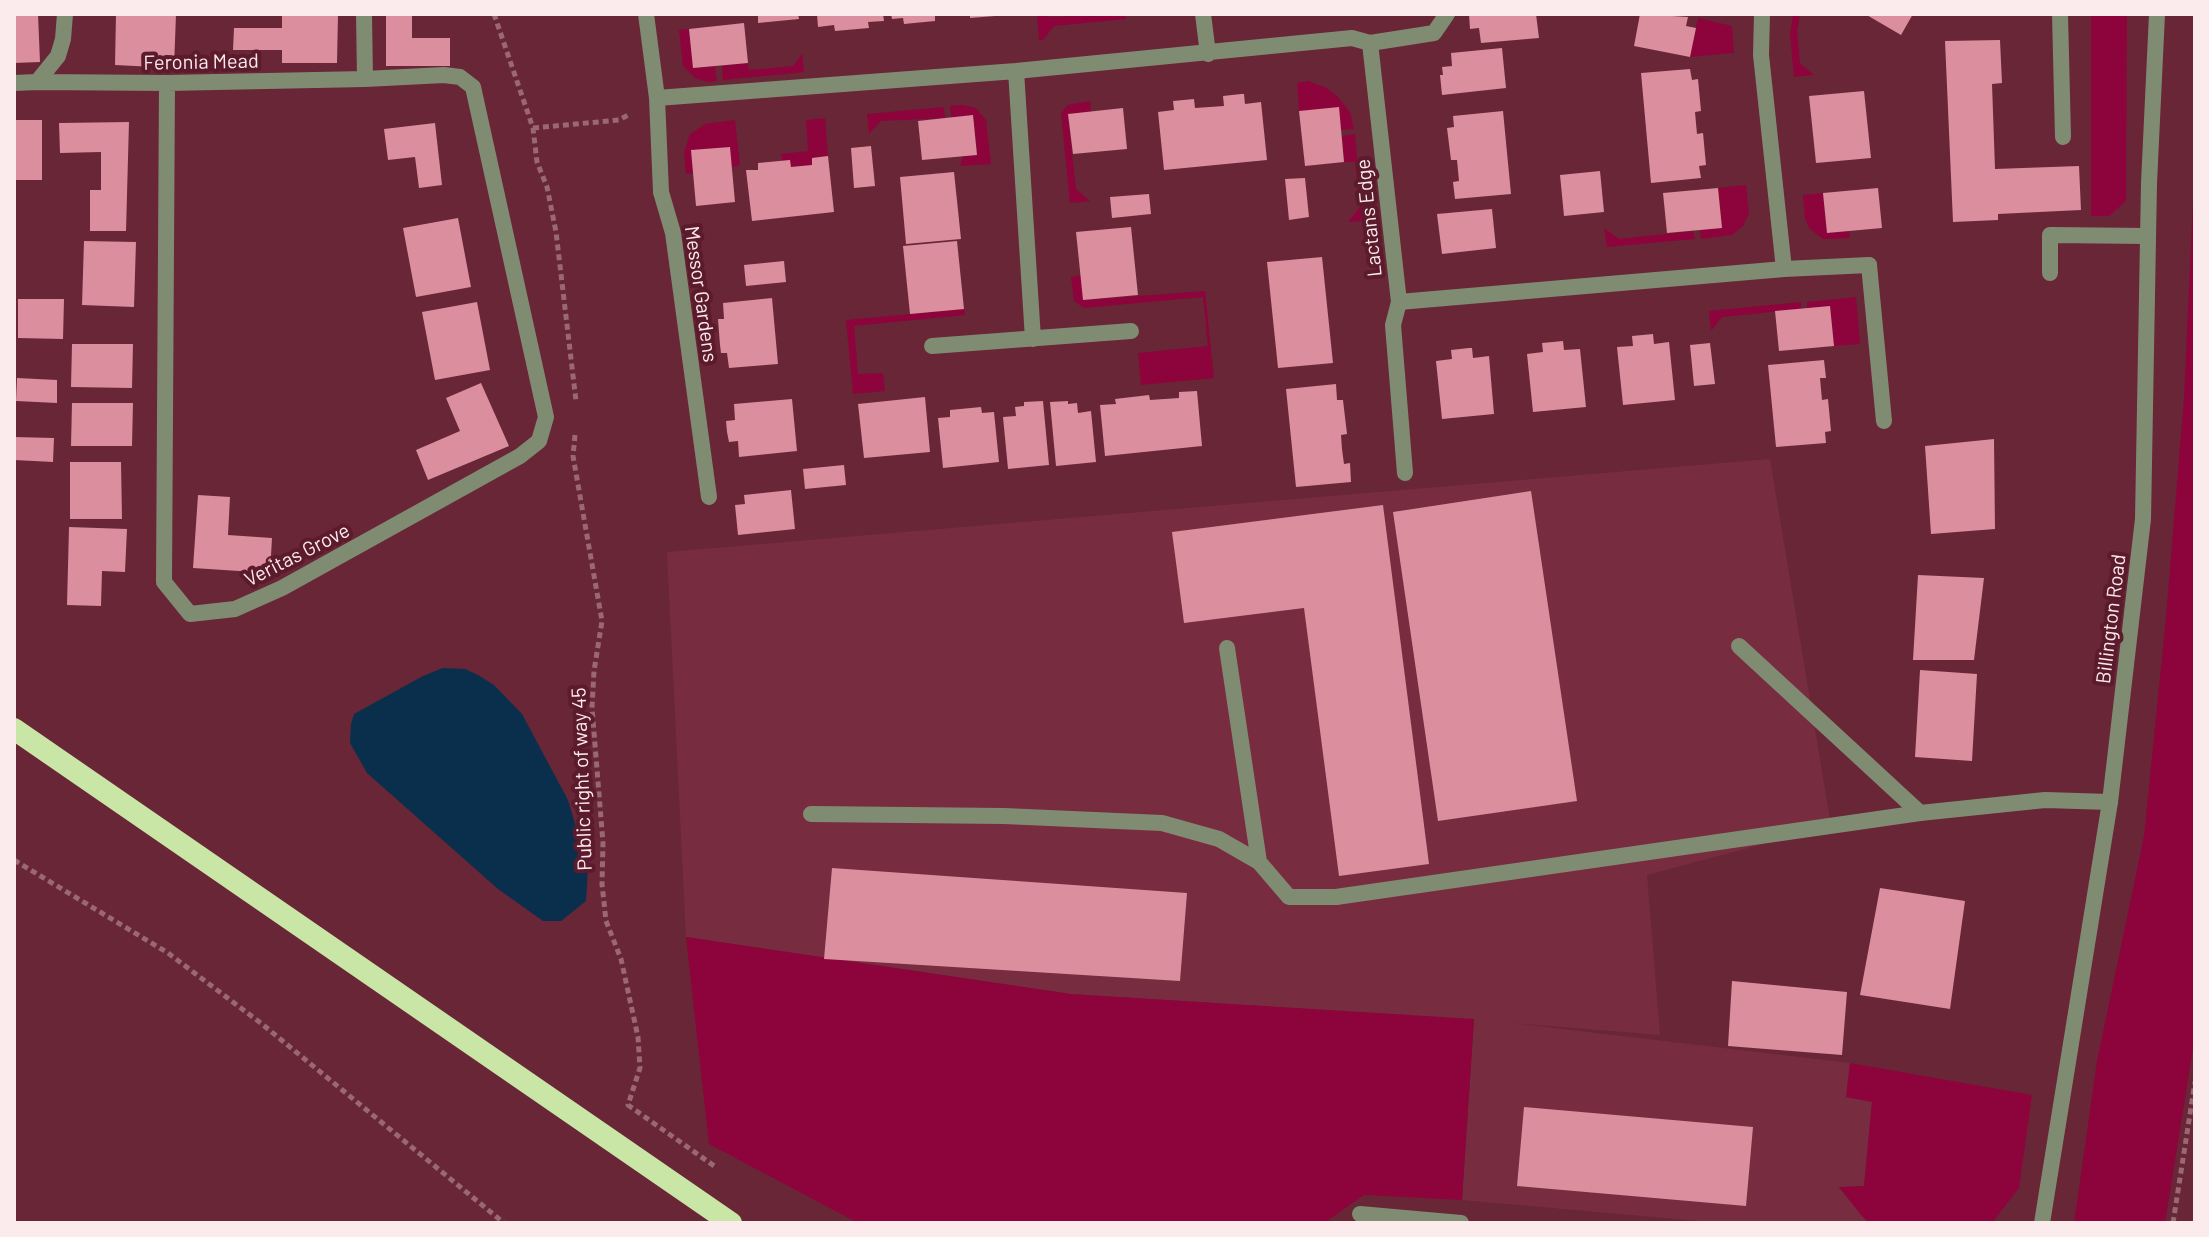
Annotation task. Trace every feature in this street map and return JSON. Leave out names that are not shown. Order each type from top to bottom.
[{"type":"highway","points":[[14,729],[731,1223]]},
{"type":"street","points":[[37,82],[58,56],[65,14]]},
{"type":"street","points":[[364,14],[365,79]]},
{"type":"street","name":"Messor Gardens","points":[[646,14],[657,98],[661,192],[673,233],[709,497]]},
{"type":"street","points":[[1203,14],[1208,54]]},
{"type":"street","points":[[657,98],[1016,71],[1352,38],[1370,43],[1434,33],[1447,14]]},
{"type":"street","points":[[1762,14],[1761,55],[1784,269]]},
{"type":"street","points":[[2060,14],[2063,137]]},
{"type":"street","name":"Billington Road","points":[[2042,1223],[2110,802],[2143,519],[2148,236],[2157,14]]},
{"type":"street","name":"Lactans Edge","points":[[1370,43],[1399,302],[1784,269],[1869,265],[1884,421]]},
{"type":"street","points":[[1016,71],[1033,339]]},
{"type":"street","name":"Feronia Mead","points":[[14,83],[167,83],[444,75]]},
{"type":"street","name":"Veritas Grove","points":[[167,83],[164,582],[190,614],[235,609],[282,588],[520,456],[539,441],[546,417],[473,87],[460,77],[444,75]]},
{"type":"street","points":[[2050,273],[2050,235],[2148,236]]},
{"type":"street","points":[[1399,302],[1393,325],[1405,473]]},
{"type":"street","points":[[932,346],[1131,331]]},
{"type":"street","points":[[1739,646],[1920,813]]},
{"type":"street","points":[[1227,648],[1259,862]]},
{"type":"street","points":[[811,814],[1004,816],[1162,823],[1219,839],[1259,862],[1289,897],[1336,897],[1920,813],[2045,800],[2110,802]]},
{"type":"street","points":[[1360,1214],[1461,1223]]},
{"type":"path","points":[[494,14],[533,128],[537,162],[547,187],[556,232],[577,413]]},
{"type":"path","points":[[533,128],[619,120],[657,98]]},
{"type":"path","name":"Public right of way 45","points":[[576,427],[573,456],[602,621],[592,708],[603,843],[602,884],[606,921],[621,959],[638,1037],[640,1068],[628,1105],[717,1168]]},
{"type":"path","points":[[14,860],[168,953],[262,1024],[504,1223]]},
{"type":"path","points":[[2173,1223],[2195,1082]]},
{"type":"shaded area","points":[[1037,14],[1050,17],[1125,14],[1126,19],[1054,26],[1043,40],[1039,40]]},
{"type":"shaded area","points":[[1793,14],[1800,14],[1797,31],[1800,63],[1814,75],[1794,77],[1790,35]]},
{"type":"shaded area","points":[[2091,14],[2127,14],[2126,201],[2109,216],[2091,216]]},
{"type":"shaded area","points":[[1698,18],[1732,26],[1734,53],[1690,57]]},
{"type":"shaded area","points":[[689,29],[693,68],[715,66],[717,81],[695,78],[683,66],[679,30]]},
{"type":"shaded area","points":[[802,54],[804,72],[723,80],[722,66],[748,63],[749,70],[793,66]]},
{"type":"shaded area","points":[[1308,81],[1327,88],[1338,97],[1350,112],[1354,129],[1341,130],[1299,111],[1297,83]]},
{"type":"shaded area","points":[[1090,101],[1091,112],[1068,115],[1076,189],[1090,201],[1070,203],[1061,114],[1067,105]]},
{"type":"shaded area","points":[[950,106],[976,108],[986,120],[991,164],[960,166],[963,156],[977,155],[973,116],[951,117]]},
{"type":"shaded area","points":[[944,107],[945,118],[881,121],[869,134],[867,114]]},
{"type":"shaded area","points":[[825,118],[828,156],[812,158],[812,165],[791,167],[790,160],[782,161],[781,154],[808,151],[806,120]]},
{"type":"shaded area","points":[[735,120],[740,165],[732,167],[691,150],[693,173],[686,174],[684,152],[690,134],[705,124]]},
{"type":"shaded area","points":[[1355,134],[1363,221],[1348,222],[1360,207],[1355,162],[1344,162],[1342,136]]},
{"type":"shaded area","points":[[2195,156],[2195,1036],[2165,1223],[2074,1223],[2097,1061],[2144,836],[2184,398]]},
{"type":"shaded area","points":[[1746,185],[1749,214],[1743,226],[1732,235],[1701,239],[1700,230],[1722,227],[1718,188]]},
{"type":"shaded area","points":[[1823,193],[1827,232],[1849,231],[1850,238],[1823,239],[1810,229],[1805,219],[1803,195]]},
{"type":"shaded area","points":[[1604,228],[1619,239],[1693,231],[1695,239],[1607,247]]},
{"type":"shaded area","points":[[1081,275],[1084,300],[1205,291],[1214,378],[1141,385],[1138,353],[1208,346],[1203,297],[1084,308],[1074,301],[1071,277]]},
{"type":"shaded area","points":[[1856,297],[1860,344],[1834,346],[1830,306],[1807,308],[1807,302]]},
{"type":"shaded area","points":[[1801,302],[1801,309],[1722,317],[1711,331],[1709,311]]},
{"type":"shaded area","points":[[964,309],[965,315],[854,326],[858,374],[883,373],[885,391],[853,394],[846,320]]},
{"type":"shaded area","points":[[1770,459],[1831,826],[1647,875],[1660,1035],[1512,1023],[1850,1063],[1846,1097],[1872,1101],[1864,1186],[1839,1188],[1870,1223],[1722,1223],[1462,1200],[1474,1020],[1071,994],[686,937],[667,552]]},
{"type":"shaded area","points":[[686,937],[1071,994],[1474,1019],[1462,1200],[1364,1195],[1324,1223],[858,1223],[709,1144]]},
{"type":"shaded area","points":[[1850,1063],[2032,1095],[2019,1188],[1992,1223],[1869,1223],[1861,1215],[1839,1187],[1864,1186],[1872,1102],[1846,1097]]},
{"type":"water","points":[[443,668],[465,669],[478,675],[494,685],[522,714],[568,800],[588,868],[586,901],[561,921],[543,921],[498,889],[367,773],[350,743],[354,714]]},
{"type":"building","points":[[14,14],[38,14],[40,62],[14,63]]},
{"type":"building","points":[[116,14],[176,14],[174,68],[115,65]]},
{"type":"building","points":[[282,14],[338,14],[337,63],[282,63],[282,50],[233,50],[234,28],[282,28]]},
{"type":"building","points":[[386,14],[412,14],[412,38],[450,38],[450,66],[386,66]]},
{"type":"building","points":[[758,14],[798,14],[799,19],[758,23]]},
{"type":"building","points":[[817,14],[883,14],[884,21],[868,22],[869,28],[835,31],[834,25],[818,27]]},
{"type":"building","points":[[891,14],[935,14],[935,21],[904,24],[903,18],[892,19]]},
{"type":"building","points":[[970,14],[995,14],[995,16],[970,18]]},
{"type":"building","points":[[1469,14],[1536,14],[1539,38],[1481,43],[1479,28],[1470,29]]},
{"type":"building","points":[[1640,14],[1688,17],[1686,26],[1696,28],[1690,57],[1634,46]]},
{"type":"building","points":[[1865,14],[1913,14],[1901,35]]},
{"type":"building","points":[[744,23],[748,63],[693,68],[689,29]]},
{"type":"building","points":[[2000,40],[2002,83],[1992,84],[1995,169],[2079,166],[2081,210],[1998,214],[1998,220],[1953,222],[1945,41]]},
{"type":"building","points":[[1502,48],[1506,88],[1442,95],[1440,75],[1443,75],[1442,67],[1452,66],[1451,53]]},
{"type":"building","points":[[1690,69],[1692,80],[1698,79],[1701,111],[1695,112],[1697,134],[1703,133],[1706,165],[1699,166],[1701,178],[1651,183],[1641,73]]},
{"type":"building","points":[[1864,91],[1871,158],[1816,163],[1809,96]]},
{"type":"building","points":[[1244,94],[1245,104],[1261,102],[1267,160],[1164,170],[1158,112],[1174,110],[1173,101],[1194,99],[1195,108],[1224,106],[1223,96]]},
{"type":"building","points":[[1339,107],[1344,162],[1305,166],[1299,111]]},
{"type":"building","points":[[1123,108],[1127,149],[1073,154],[1068,114]]},
{"type":"building","points":[[1503,111],[1511,194],[1455,199],[1453,182],[1459,181],[1457,160],[1451,160],[1447,128],[1454,127],[1453,116]]},
{"type":"building","points":[[973,115],[977,155],[922,160],[918,121]]},
{"type":"building","points":[[14,120],[42,120],[42,180],[14,180]]},
{"type":"building","points":[[129,122],[126,231],[90,231],[90,190],[101,190],[101,152],[60,153],[59,123]]},
{"type":"building","points":[[435,123],[442,185],[419,188],[415,157],[388,160],[384,129]]},
{"type":"building","points":[[871,146],[875,186],[854,188],[851,148]]},
{"type":"building","points":[[730,147],[735,202],[696,206],[691,150]]},
{"type":"building","points":[[828,156],[834,212],[752,221],[746,170],[758,170],[758,163],[790,160],[791,167],[812,165],[812,158]]},
{"type":"building","points":[[1600,171],[1604,212],[1564,216],[1560,175]]},
{"type":"building","points":[[954,172],[961,239],[906,244],[900,177]]},
{"type":"building","points":[[1305,178],[1309,217],[1289,220],[1285,179]]},
{"type":"building","points":[[1718,188],[1722,228],[1667,233],[1663,193]]},
{"type":"building","points":[[1878,188],[1882,228],[1827,233],[1823,193]]},
{"type":"building","points":[[1149,194],[1151,214],[1112,218],[1110,197]]},
{"type":"building","points":[[1492,209],[1496,248],[1442,254],[1437,214]]},
{"type":"building","points":[[458,218],[471,287],[416,297],[403,228]]},
{"type":"building","points":[[1131,227],[1138,295],[1083,300],[1076,232]]},
{"type":"building","points":[[84,241],[136,242],[134,307],[82,305]]},
{"type":"building","points":[[957,241],[964,309],[910,314],[903,246]]},
{"type":"building","points":[[1322,257],[1333,363],[1278,368],[1267,262]]},
{"type":"building","points":[[784,261],[786,282],[746,286],[744,265]]},
{"type":"building","points":[[772,298],[778,364],[729,368],[727,353],[721,353],[720,345],[718,319],[724,319],[723,303]]},
{"type":"building","points":[[18,299],[64,299],[63,339],[18,338]]},
{"type":"building","points":[[477,302],[490,370],[435,380],[422,312]]},
{"type":"building","points":[[1830,306],[1834,346],[1779,351],[1775,311]]},
{"type":"building","points":[[1653,334],[1654,344],[1669,342],[1675,400],[1623,405],[1617,347],[1633,346],[1632,336]]},
{"type":"building","points":[[1563,341],[1564,350],[1580,349],[1586,407],[1533,412],[1527,354],[1543,352],[1542,343]]},
{"type":"building","points":[[1710,343],[1715,384],[1694,386],[1690,345]]},
{"type":"building","points":[[72,344],[133,344],[132,388],[71,387]]},
{"type":"building","points":[[1472,348],[1473,358],[1489,356],[1494,414],[1442,419],[1436,361],[1452,359],[1451,350]]},
{"type":"building","points":[[1824,360],[1826,378],[1820,378],[1822,400],[1828,399],[1831,431],[1825,432],[1826,443],[1776,447],[1768,365]]},
{"type":"building","points":[[17,378],[57,380],[57,403],[16,401]]},
{"type":"building","points":[[481,383],[509,446],[428,480],[416,450],[460,431],[446,398]]},
{"type":"building","points":[[1336,384],[1337,400],[1343,400],[1347,434],[1341,435],[1342,449],[1344,464],[1350,463],[1351,482],[1296,487],[1286,389]]},
{"type":"building","points":[[1197,391],[1202,446],[1105,456],[1100,405],[1116,404],[1115,399],[1149,395],[1150,400],[1179,398],[1179,392]]},
{"type":"building","points":[[925,397],[930,452],[864,458],[858,404]]},
{"type":"building","points":[[792,399],[797,451],[739,457],[738,441],[729,442],[727,432],[726,421],[735,420],[734,404]]},
{"type":"building","points":[[1043,401],[1049,465],[1008,469],[1003,417],[1016,416],[1015,407],[1024,406],[1024,402]]},
{"type":"building","points":[[1068,401],[1068,404],[1077,403],[1078,413],[1091,411],[1096,462],[1056,466],[1050,402]]},
{"type":"building","points":[[72,403],[133,403],[132,446],[71,446]]},
{"type":"building","points":[[981,407],[982,413],[994,412],[999,462],[943,468],[938,418],[950,417],[950,410]]},
{"type":"building","points":[[14,437],[54,438],[53,462],[14,460]]},
{"type":"building","points":[[1994,439],[1995,529],[1931,534],[1925,446]]},
{"type":"building","points":[[70,462],[121,462],[122,519],[70,519]]},
{"type":"building","points":[[844,465],[846,485],[805,489],[803,469]]},
{"type":"building","points":[[791,490],[795,529],[738,535],[735,505],[745,504],[744,495]]},
{"type":"building","points":[[1531,491],[1577,801],[1438,821],[1393,512]]},
{"type":"building","points":[[198,495],[230,497],[228,535],[272,538],[270,573],[193,568]]},
{"type":"building","points":[[1383,505],[1429,864],[1339,876],[1304,608],[1184,623],[1172,532]]},
{"type":"building","points":[[69,527],[127,529],[125,572],[102,571],[101,606],[67,605]]},
{"type":"building","points":[[1918,575],[1984,578],[1974,660],[1913,660]]},
{"type":"building","points":[[1920,670],[1977,674],[1972,761],[1915,757]]},
{"type":"building","points":[[832,868],[1187,893],[1180,981],[824,959]]},
{"type":"building","points":[[1880,888],[1965,901],[1950,1009],[1860,995]]},
{"type":"building","points":[[1732,981],[1847,992],[1842,1055],[1728,1046]]},
{"type":"building","points":[[1524,1107],[1753,1127],[1746,1206],[1517,1186]]}]
